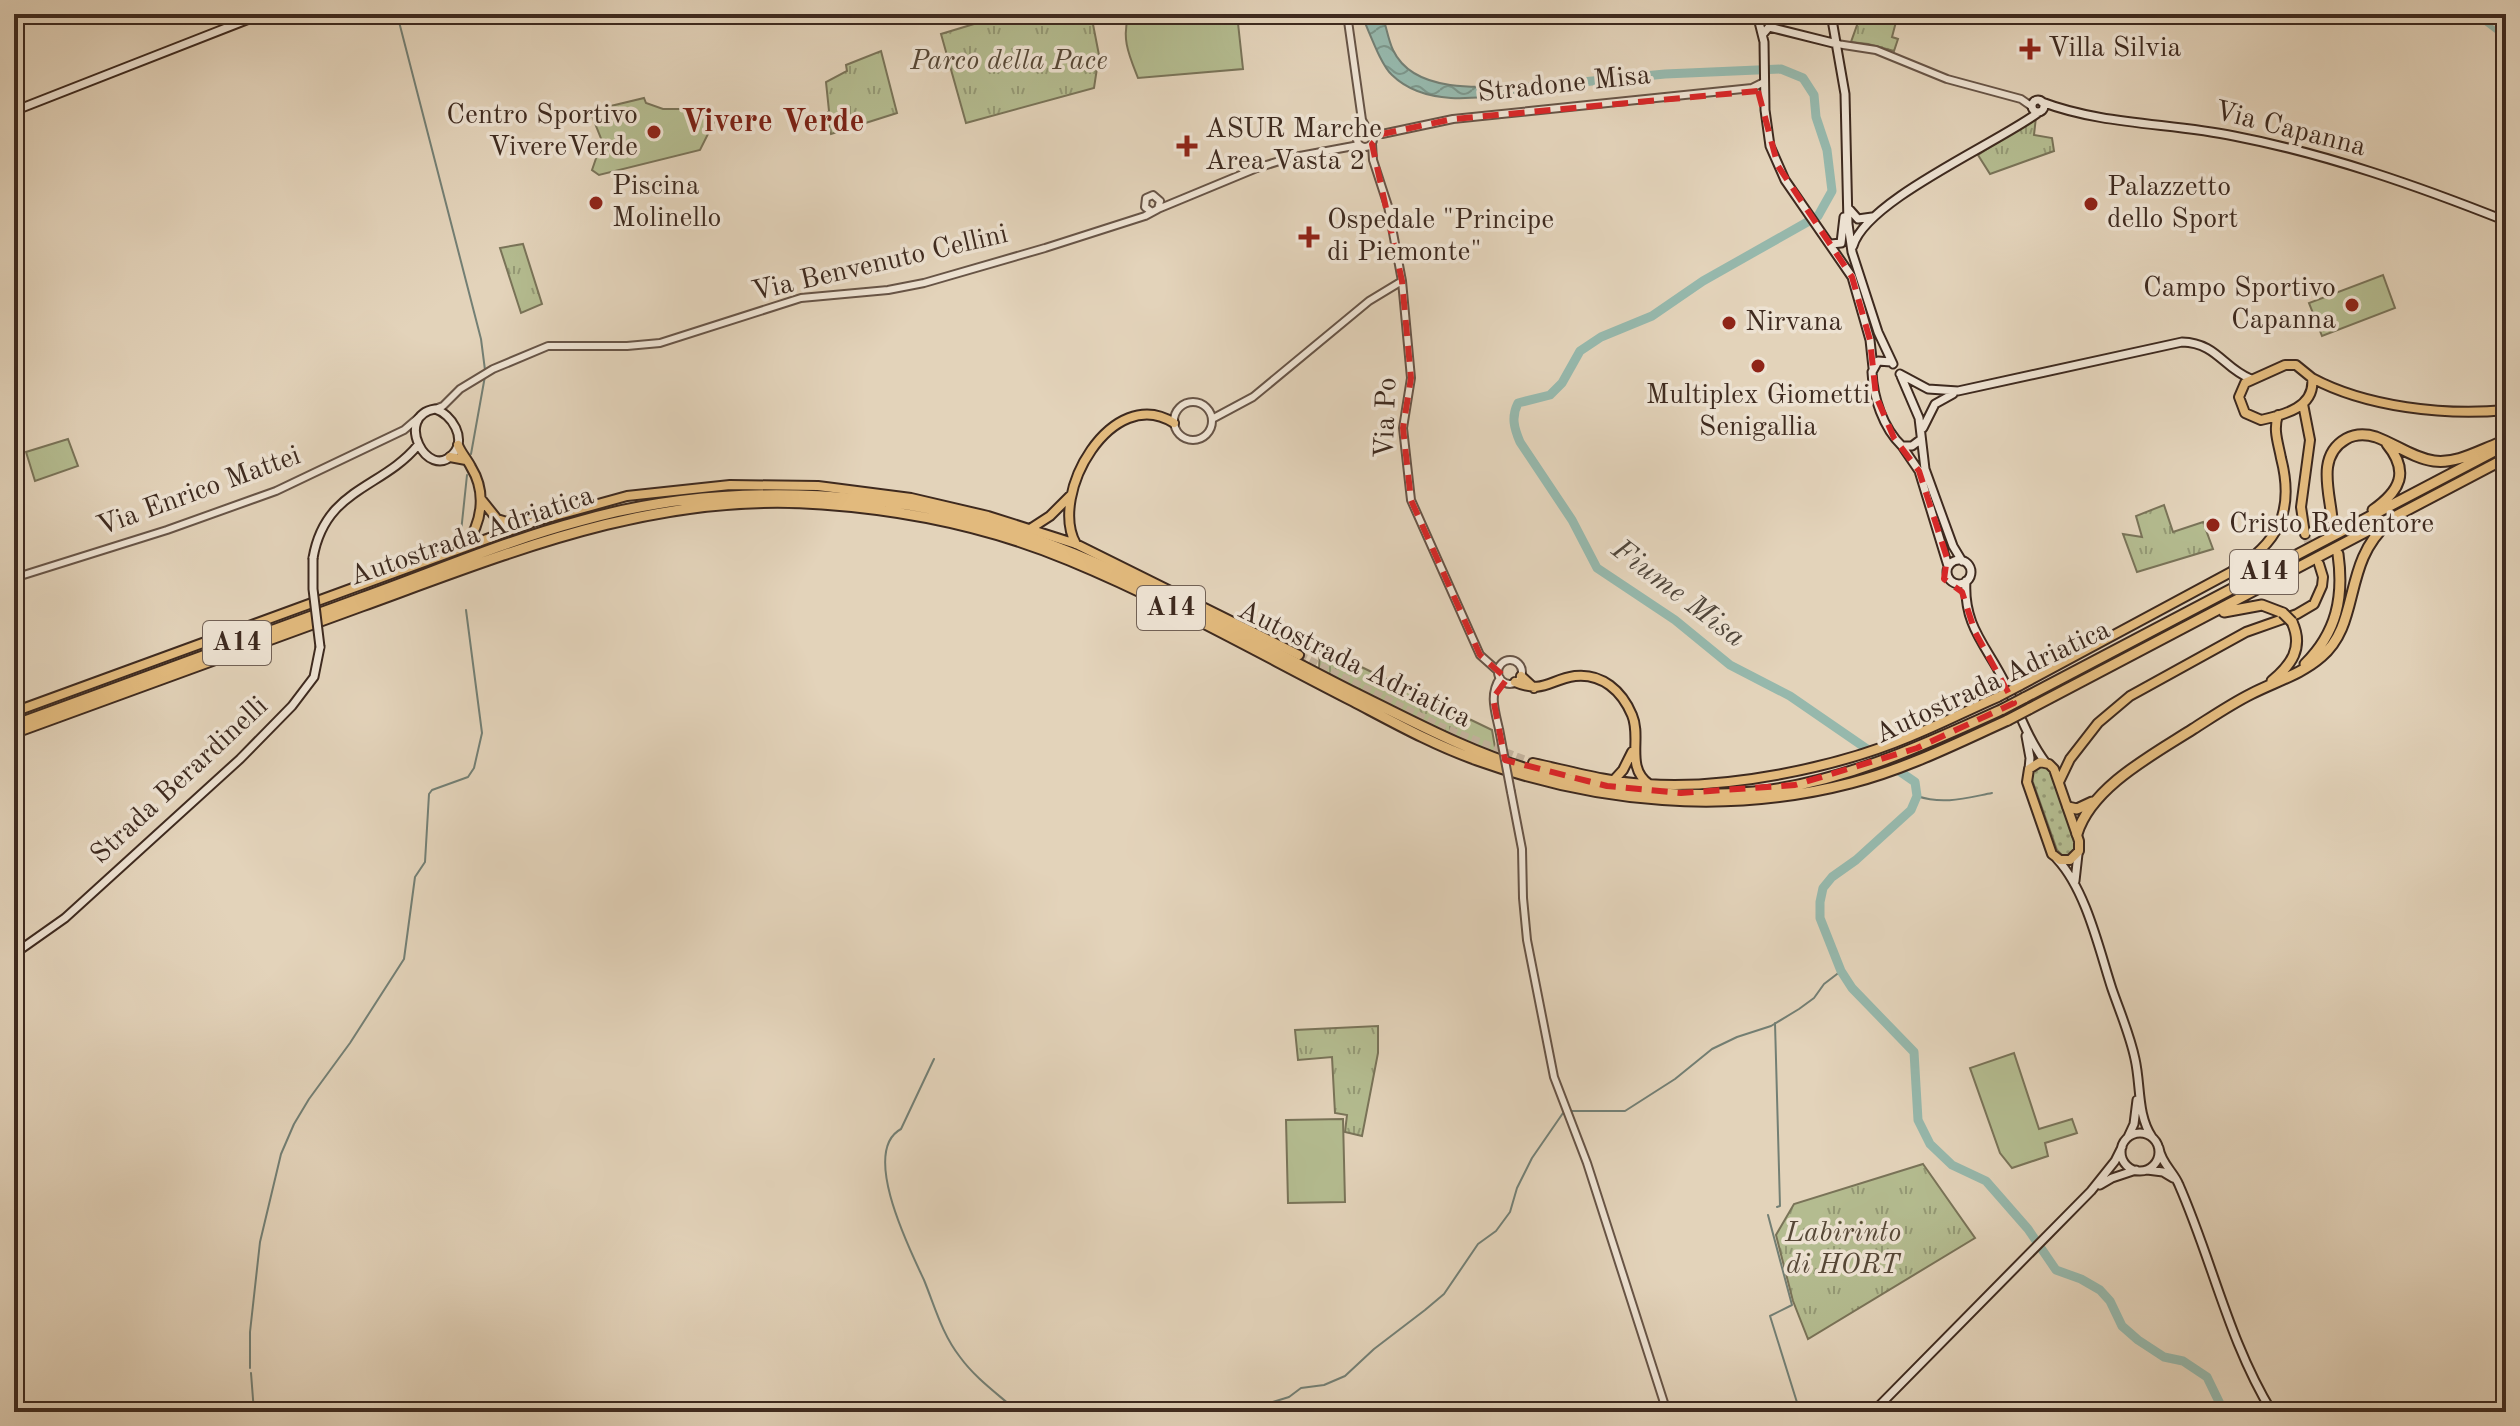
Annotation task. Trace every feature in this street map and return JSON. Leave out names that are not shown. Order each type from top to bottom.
[{"type":"highway","points":[[2332,519],[2326,474],[2331,454],[2348,438],[2361,435],[2385,441],[2425,459],[2450,462],[2506,443]]},
{"type":"highway","points":[[2345,531],[2388,500],[2398,485],[2398,463],[2385,441]]},
{"type":"highway","name":"Autostrada Adriatica","points":[[14,733],[586,519],[695,499],[817,496],[907,505],[996,526],[1068,550],[1128,577],[1413,722],[1530,770],[1607,786],[1693,793],[1755,792],[1795,785],[1917,748],[2003,709],[2345,531],[2506,443]]},
{"type":"highway","name":"Autostrada Adriatica","points":[[473,560],[587,527],[694,507],[785,502],[908,513],[1007,538],[1125,584],[1432,740],[1527,777],[1605,794],[1679,801],[1754,799],[1852,783],[1926,757],[2008,720],[2506,458]]},
{"type":"highway","points":[[2077,834],[2081,821],[2102,796],[2132,769],[2240,700],[2320,659],[2343,624],[2355,575],[2366,550],[2379,532],[2411,507]]},
{"type":"highway","points":[[2297,671],[2322,645],[2334,623],[2341,591],[2338,554]]},
{"type":"highway","name":"Autostrada Adriatica","points":[[14,725],[460,565]]},
{"type":"highway","points":[[2206,617],[2249,606],[2274,608],[2292,622],[2297,642],[2293,659],[2263,689]]},
{"type":"highway","points":[[2068,807],[2084,808],[2102,796]]},
{"type":"main road","points":[[14,111],[262,14]]},
{"type":"main road","points":[[1757,14],[1763,34],[1764,95],[1770,146],[1785,180],[1852,277],[1866,322],[1873,383],[1880,410],[1894,438],[1919,471],[1948,566],[1948,576],[1966,599]]},
{"type":"main road","points":[[1831,14],[1845,94],[1852,252],[1878,332],[1909,391],[1922,430]]},
{"type":"main road","points":[[1763,34],[1769,27],[1837,44]]},
{"type":"main road","name":"Via Capanna","points":[[1875,216],[2018,124],[2037,108],[2057,107],[2285,147],[2441,196],[2506,221]]},
{"type":"main road","points":[[1830,242],[1841,243],[1844,239],[1847,184]]},
{"type":"main road","points":[[1848,206],[1858,219],[1875,216]]},
{"type":"main road","points":[[1852,252],[1858,234],[1875,216]]},
{"type":"main road","points":[[1900,374],[1928,389],[1958,391],[2182,342],[2205,346],[2251,379]]},
{"type":"main road","points":[[1873,368],[1882,360],[1893,364]]},
{"type":"main road","points":[[2240,388],[2251,379],[2285,365],[2296,365],[2330,387],[2418,409],[2474,413],[2506,410]]},
{"type":"main road","points":[[2235,370],[2240,388],[2240,406],[2253,418],[2261,420],[2292,410],[2303,404],[2311,394],[2330,387]]},
{"type":"main road","points":[[2311,394],[2312,378]]},
{"type":"main road","points":[[1958,391],[1935,404],[1922,430],[1920,440],[1925,469],[1953,546],[1970,568],[1966,599],[1975,632],[2001,674],[2025,730],[2059,782],[2080,844],[2075,883]]},
{"type":"main road","points":[[2303,404],[2310,452],[2301,507],[2305,534]]},
{"type":"main road","points":[[427,457],[417,441],[418,418],[424,412],[435,409],[447,415],[455,426],[458,445],[478,484],[481,499],[478,524],[464,547]]},
{"type":"main road","points":[[2292,410],[2305,421]]},
{"type":"main road","points":[[1533,763],[1613,781],[1649,785],[1754,779],[1831,762],[1907,738],[1998,697],[2231,572],[2262,550],[2282,520],[2286,503],[2286,480],[2276,437],[2278,415]]},
{"type":"main road","points":[[1076,544],[1069,525],[1072,494],[1087,458],[1107,430],[1132,416],[1175,418]]},
{"type":"main road","points":[[2261,420],[2276,437]]},
{"type":"main road","points":[[1902,446],[1912,446],[1920,440]]},
{"type":"main road","name":"Strada Berardinelli","points":[[14,954],[65,918],[240,759],[304,692],[318,666],[320,647],[313,589],[313,558],[321,531],[331,514],[365,483],[407,457],[417,441]]},
{"type":"main road","points":[[407,457],[441,461],[450,457],[458,445]]},
{"type":"main road","points":[[450,457],[467,461]]},
{"type":"main road","points":[[14,712],[522,525],[627,496],[730,485],[818,486],[911,498],[1051,535],[1076,544],[1299,655]]},
{"type":"main road","points":[[1029,529],[1050,516],[1072,494]]},
{"type":"main road","points":[[481,499],[497,519],[522,525]]},
{"type":"main road","points":[[1050,516],[1048,526],[1051,535]]},
{"type":"main road","points":[[493,535],[497,519]]},
{"type":"main road","points":[[478,524],[483,532],[493,535]]},
{"type":"main road","points":[[1051,535],[1069,525]]},
{"type":"main road","points":[[1948,566],[1954,561],[1962,561]]},
{"type":"main road","points":[[2059,782],[2070,759],[2098,723],[2130,696],[2246,632],[2314,604],[2322,586],[2319,564]]},
{"type":"main road","points":[[1956,583],[1966,581]]},
{"type":"main road","points":[[1508,678],[1535,688],[1576,676],[1599,679],[1620,692],[1636,725],[1637,773],[1629,783]]},
{"type":"main road","points":[[2025,730],[2030,758],[2027,782],[2051,851],[2075,883],[2133,1049],[2143,1117],[2160,1156],[2178,1182],[2222,1301],[2272,1412]]},
{"type":"main road","points":[[1613,781],[1629,761],[1636,740]]},
{"type":"main road","points":[[2029,769],[2036,763],[2049,765],[2070,759]]},
{"type":"main road","points":[[1623,770],[1629,783]]},
{"type":"main road","points":[[1637,773],[1649,785]]},
{"type":"main road","points":[[2057,859],[2070,860],[2078,854]]},
{"type":"main road","points":[[1873,1412],[2110,1169],[2136,1117],[2137,1069]]},
{"type":"main road","points":[[2152,1137],[2136,1134],[2124,1144],[2123,1159],[2138,1171],[2163,1172],[2178,1182]]},
{"type":"main road","points":[[2091,1191],[2112,1178],[2155,1164],[2159,1148]]},
{"type":"street","points":[[1347,14],[1361,111],[1358,134],[1361,146]]},
{"type":"street","points":[[2490,14],[2506,26]]},
{"type":"street","points":[[1837,44],[1876,50],[1947,79],[2021,99],[2037,108]]},
{"type":"street","name":"Stradone Misa","points":[[1358,134],[1382,134],[1453,119],[1752,88],[1764,82]]},
{"type":"street","points":[[1752,88],[1764,95]]},
{"type":"street","name":"Via Po","points":[[1361,111],[1388,206],[1402,281],[1411,378],[1403,428],[1411,500],[1476,647],[1488,664],[1508,678]]},
{"type":"street","name":"Via Benvenuto Cellini","points":[[1336,148],[1358,134]]},
{"type":"street","name":"Stradone Misa","points":[[1361,146],[1372,143],[1382,134]]},
{"type":"street","name":"Via Po","points":[[1361,146],[1373,160]]},
{"type":"street","name":"Via Benvenuto Cellini","points":[[435,409],[478,377],[548,346],[660,343],[801,298],[888,290],[924,283],[1140,217],[1154,208],[1257,168],[1336,148],[1361,146]]},
{"type":"street","points":[[1211,415],[1233,410],[1253,397],[1369,301],[1402,281]]},
{"type":"street","points":[[447,415],[450,398]]},
{"type":"street","points":[[1192,402],[1203,404],[1211,415],[1208,433],[1195,440],[1182,436],[1175,418],[1183,405],[1192,402]]},
{"type":"street","name":"Via Enrico Mattei","points":[[14,578],[167,530],[276,491],[395,435],[418,418]]},
{"type":"street","points":[[395,435],[417,441]]},
{"type":"street","points":[[1488,664],[1515,661],[1521,666],[1494,692],[1522,849],[1527,940],[1554,1077],[1587,1163],[1667,1412]]},
{"type":"street","points":[[1503,662],[1508,678]]},
{"type":"highlighted area","points":[[1758,91],[1778,166],[1852,277],[1870,340],[1876,396],[1894,438],[1919,471],[1947,558],[1944,579],[1962,592],[1975,632],[2014,703],[1917,748],[1795,785],[1681,793],[1607,786],[1505,760],[1493,698],[1507,679],[1480,655],[1411,500],[1403,428],[1411,378],[1402,281],[1372,144],[1382,134],[1453,119]]},
{"type":"green space","name":"Parco della Pace","points":[[1007,14],[1091,14],[1099,55],[1094,88],[966,123],[941,34]]},
{"type":"green space","points":[[1129,14],[1237,14],[1243,69],[1138,78],[1126,39]]},
{"type":"green space","points":[[1861,14],[1904,14],[1897,18],[1892,37],[1898,39],[1894,51],[1851,42]]},
{"type":"green space","points":[[881,51],[897,113],[831,134],[826,115],[829,111],[826,82],[847,71],[846,65]]},
{"type":"green space","name":"Centro Sportivo VivereVerde","points":[[644,98],[646,103],[663,109],[684,109],[714,122],[700,150],[599,175],[592,170],[602,141],[590,111]]},
{"type":"green space","points":[[2036,117],[2034,135],[2052,138],[2054,151],[1990,174],[1978,155]]},
{"type":"green space","points":[[523,244],[542,304],[521,313],[500,248]]},
{"type":"green space","name":"Campo Sportivo Capanna","points":[[2383,275],[2395,308],[2322,336],[2309,303]]},
{"type":"green space","points":[[68,439],[78,466],[35,481],[26,452]]},
{"type":"green space","points":[[2164,505],[2173,532],[2203,522],[2213,549],[2137,572],[2123,534],[2142,537],[2136,516]]},
{"type":"green space","points":[[1320,647],[1492,730],[1496,753],[1451,736],[1319,670]]},
{"type":"green space","points":[[2037,765],[2048,765],[2077,841],[2077,849],[2071,855],[2062,855],[2057,850],[2031,777]]},
{"type":"green space","points":[[1378,1026],[1378,1053],[1362,1136],[1345,1132],[1347,1115],[1335,1113],[1332,1057],[1298,1060],[1295,1030]]},
{"type":"green space","points":[[2014,1053],[2039,1129],[2072,1119],[2077,1133],[2045,1143],[2048,1156],[2012,1168],[2000,1153],[1970,1068]]},
{"type":"green space","points":[[1343,1119],[1345,1202],[1288,1203],[1286,1120]]},
{"type":"green space","name":"Labirinto di HORT","points":[[1923,1164],[1975,1238],[1808,1339],[1793,1301],[1776,1235],[1794,1204]]},
{"type":"water","points":[[1361,14],[1382,14],[1393,50],[1404,66],[1420,76],[1459,86],[1540,83],[1542,90],[1464,98],[1425,94],[1407,86],[1388,70]]},
{"type":"waterway","points":[[397,14],[481,339],[485,370]]},
{"type":"waterway","points":[[2474,14],[2506,38]]},
{"type":"waterway","name":"Fiume Misa","points":[[1530,87],[1665,74],[1781,69],[1803,78],[1814,95],[1816,117],[1827,150],[1832,191],[1818,216],[1703,281],[1652,316],[1601,337],[1580,351],[1562,383],[1550,395],[1518,403],[1514,418],[1516,432],[1572,520],[1597,568],[1675,620],[1730,665],[1790,696],[1915,782],[1917,796],[1911,810],[1823,888],[1820,918],[1841,971],[1852,988],[1914,1052],[1918,1120],[1930,1144],[1952,1165],[1986,1181],[2028,1229],[2056,1270],[2100,1290],[2110,1301],[2122,1326],[2138,1340],[2164,1357],[2183,1361],[2207,1377],[2224,1412]]},
{"type":"waterway","points":[[471,454],[485,376]]},
{"type":"waterway","points":[[461,532],[467,475]]},
{"type":"waterway","points":[[250,1368],[250,1332],[260,1242],[281,1154],[309,1099],[350,1043],[404,959],[415,877],[425,862],[429,794],[432,790],[468,777],[474,768],[482,733],[466,610]]},
{"type":"waterway","points":[[1917,796],[1945,800],[1992,793]]},
{"type":"waterway","points":[[1571,1111],[1625,1111],[1675,1079],[1712,1049],[1771,1026],[1799,1009],[1841,971]]},
{"type":"waterway","points":[[1775,1023],[1780,1206],[1777,1207]]},
{"type":"waterway","points":[[934,1059],[901,1129],[890,1141],[885,1158],[892,1202],[948,1339],[966,1365],[1018,1412]]},
{"type":"waterway","points":[[1221,1412],[1260,1406],[1289,1397],[1301,1388],[1324,1385],[1345,1376],[1444,1294],[1478,1244],[1496,1231],[1510,1212],[1517,1188],[1532,1158],[1563,1113]]},
{"type":"waterway","points":[[1768,1215],[1792,1305],[1770,1316],[1800,1412]]},
{"type":"waterway","points":[[251,1373],[254,1412]]},
{"type":"tunnel","points":[[2305,534],[2318,563]]},
{"type":"tunnel","points":[[1299,655],[1439,726],[1533,763]]},
{"type":"railway","points":[[14,19],[29,14]]},
{"type":"place","name":"Villa Silvia","points":[[2030,49]]},
{"type":"place","name":"Centro Sportivo VivereVerde","points":[[654,132]]},
{"type":"place","name":"ASUR Marche Area Vasta 2","points":[[1187,146]]},
{"type":"place","name":"Piscina Molinello","points":[[596,203]]},
{"type":"place","name":"Palazzetto dello Sport","points":[[2091,204]]},
{"type":"place","name":"Ospedale \"Principe di Piemonte\"","points":[[1309,237]]},
{"type":"place","name":"Campo Sportivo Capanna","points":[[2352,305]]},
{"type":"place","name":"Nirvana","points":[[1729,323]]},
{"type":"place","name":"Multiplex Giometti Senigallia","points":[[1758,366]]},
{"type":"place","name":"Cristo Redentore","points":[[2213,525]]},
{"type":"district","name":"Vivere Verde","points":[[773,123]]}]
